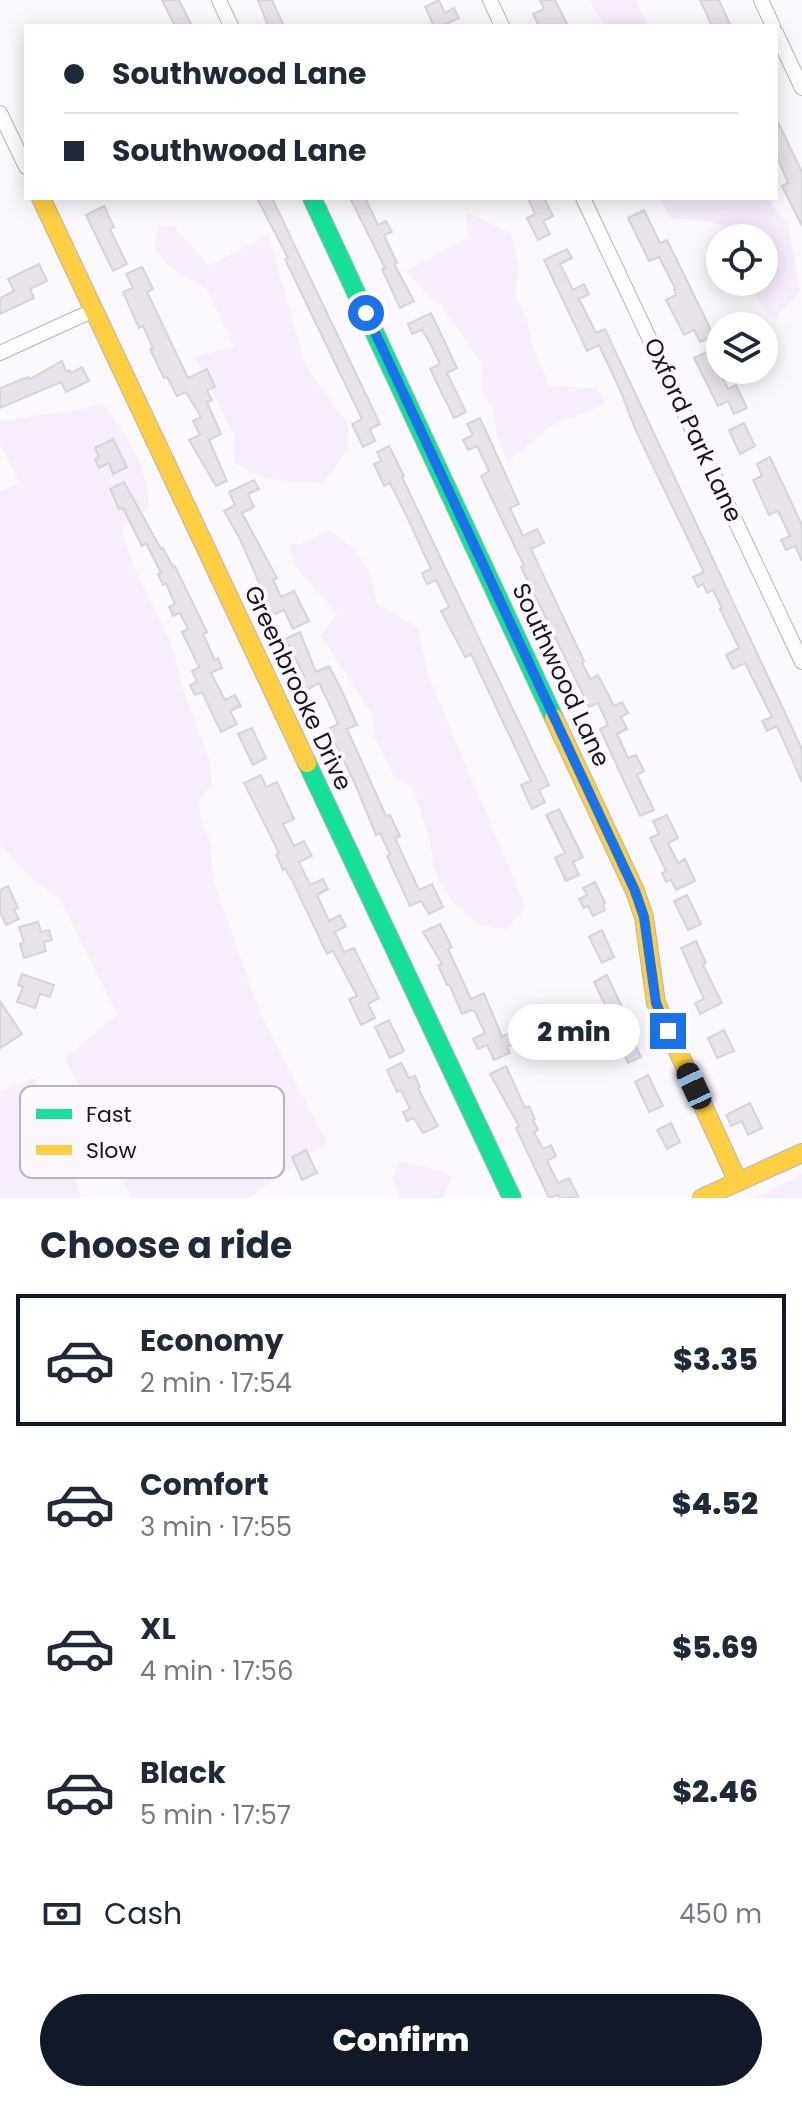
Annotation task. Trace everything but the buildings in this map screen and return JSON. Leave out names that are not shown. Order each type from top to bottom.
[{"type":"street","points":[[219,0],[230,24]]},
{"type":"street","points":[[490,0],[501,24]]},
{"type":"street","points":[[761,0],[772,24]]},
{"type":"street","points":[[778,37],[802,88]]},
{"type":"street","points":[[0,113],[24,163]]},
{"type":"street","name":"Greenbrooke Drive","points":[[42,200],[512,1198]]},
{"type":"street","name":"Southwood Lane","points":[[313,200],[635,891],[644,917],[656,1003],[738,1182]]},
{"type":"street","name":"Oxford Park Lane","points":[[584,200],[802,662]]},
{"type":"street","points":[[0,353],[94,310]]},
{"type":"street","points":[[702,1198],[802,1153]]},
{"type":"shaded area","points":[[591,0],[636,0],[646,24],[605,24],[593,9]]},
{"type":"shaded area","points":[[660,200],[771,200],[788,223],[800,293],[778,315],[778,312],[765,312],[756,296],[778,296],[778,224],[715,224],[671,218]]},
{"type":"shaded area","points":[[466,212],[511,233],[519,267],[515,296],[526,318],[533,348],[549,385],[597,389],[605,404],[551,426],[508,462],[497,438],[494,411],[481,393],[482,364],[441,305],[433,301],[406,271],[468,237]]},
{"type":"shaded area","points":[[158,226],[173,226],[209,265],[268,235],[306,367],[349,425],[348,449],[323,483],[264,479],[234,462],[234,435],[195,357],[234,346],[207,290],[167,265],[155,248]]},
{"type":"shaded area","points":[[103,404],[128,440],[141,466],[149,508],[121,528],[132,562],[170,641],[184,692],[209,759],[212,785],[199,801],[200,816],[210,841],[213,880],[260,1013],[327,1143],[284,1173],[284,1086],[78,1086],[65,1058],[117,1015],[61,901],[28,875],[0,844],[0,492],[19,483],[0,443],[0,421]]},
{"type":"shaded area","points":[[329,530],[363,561],[377,604],[418,628],[428,675],[526,908],[507,929],[482,926],[454,904],[436,876],[429,838],[413,788],[395,777],[375,738],[373,716],[321,636],[337,614],[296,567],[289,545],[299,545]]},
{"type":"shaded area","points":[[34,1078],[38,1086],[20,1086],[20,1178],[75,1178],[81,1198],[0,1198],[0,1092]]},
{"type":"shaded area","points":[[400,1162],[444,1171],[451,1178],[443,1198],[400,1198],[392,1178]]},
{"type":"shaded area","points":[[802,1174],[802,1198],[754,1198]]},
{"type":"shaded area","points":[[122,1178],[277,1178],[248,1198],[131,1198]]},
{"type":"traffic: fast","points":[[313,200],[554,718]]},
{"type":"traffic: fast","points":[[307,763],[512,1198]]},
{"type":"traffic: slow","points":[[42,200],[307,763]]},
{"type":"traffic: slow","points":[[554,718],[635,891],[644,917],[656,1003],[738,1182]]},
{"type":"traffic: slow","points":[[702,1198],[802,1153]]},
{"type":"route","points":[[366,313],[635,891],[644,917],[656,1003],[668,1031]]}]
